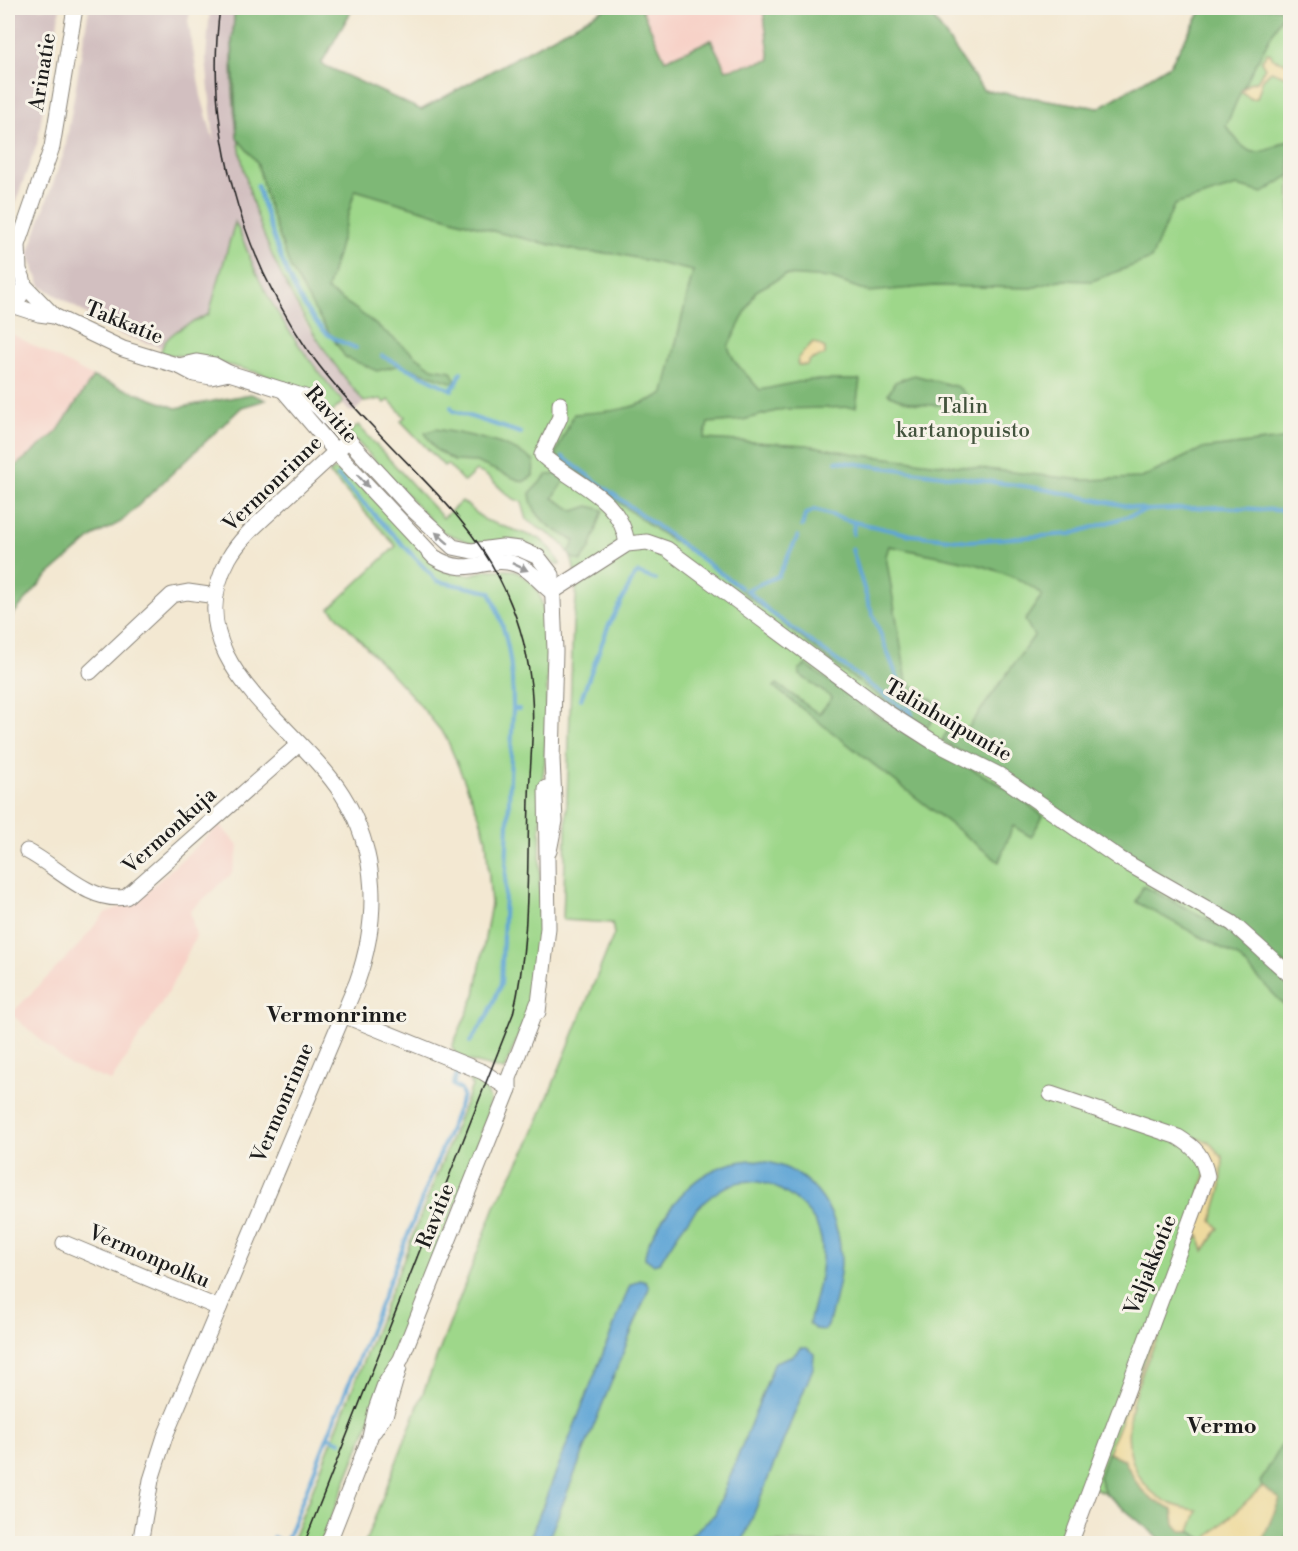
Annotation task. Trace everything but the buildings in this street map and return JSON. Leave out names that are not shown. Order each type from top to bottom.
[{"type":"street","name":"Arinatie","points":[[24,285],[13,266],[13,250],[52,147],[75,8]]},
{"type":"street","points":[[9,305],[21,297],[24,285]]},
{"type":"street","name":"Takkatie","points":[[24,285],[54,316]]},
{"type":"street","name":"Takkatie","points":[[9,305],[54,316],[123,349],[179,366],[202,376],[211,377],[229,373],[283,390]]},
{"type":"street","name":"Ravitie","points":[[283,390],[308,398],[441,539],[462,550],[483,551],[502,547],[529,552],[546,564],[552,575],[555,651],[552,759],[545,794],[544,822],[549,850],[546,953],[538,1003],[509,1078],[509,1089],[401,1359],[379,1401],[370,1437],[328,1544]]},
{"type":"street","name":"Ravitie","points":[[283,390],[336,452],[434,557],[449,565],[465,568],[495,563],[515,564],[533,574],[552,592]]},
{"type":"street","points":[[552,592],[627,544],[622,523],[609,504],[542,455],[560,417],[560,404]]},
{"type":"street","name":"Vermonrinne","points":[[140,1544],[144,1514],[160,1450],[343,1016],[369,943],[373,907],[370,868],[354,816],[341,793],[244,684],[228,660],[218,636],[216,596],[225,568],[235,549],[348,440]]},
{"type":"street","name":"Talinhuipuntie","points":[[627,544],[647,542],[667,549],[885,711],[932,741],[999,775],[1120,859],[1232,923],[1290,975]]},
{"type":"street","points":[[90,672],[172,595],[188,592],[216,596]]},
{"type":"street","name":"Vermonkuja","points":[[27,851],[99,896],[115,899],[126,897],[299,744]]},
{"type":"street","points":[[343,1016],[483,1072],[509,1089]]},
{"type":"street","name":"Valjakkotie","points":[[1051,1094],[1178,1137],[1191,1145],[1203,1157],[1207,1176],[1070,1544]]},
{"type":"street","name":"Vermonpolku","points":[[64,1243],[219,1308]]},
{"type":"shaded area","points":[[8,8],[60,8],[37,144],[8,223]]},
{"type":"shaded area","points":[[89,8],[191,8],[188,21],[201,96],[214,142],[206,58],[210,8],[235,8],[232,85],[290,295],[307,326],[364,402],[354,412],[349,411],[342,403],[298,346],[259,279],[235,223],[209,314],[172,334],[161,347],[119,334],[41,286],[28,254],[65,150]]},
{"type":"shaded area","points":[[641,8],[763,8],[771,60],[726,70],[710,40],[665,60]]},
{"type":"shaded area","points":[[8,332],[93,377],[57,432],[8,472]]},
{"type":"shaded area","points":[[220,825],[239,847],[232,873],[190,911],[196,936],[169,991],[111,1081],[69,1065],[11,1014],[78,946],[105,913],[136,901]]},
{"type":"green space","points":[[235,8],[353,8],[321,64],[421,110],[606,8],[641,8],[665,60],[711,40],[726,70],[770,60],[763,8],[929,12],[983,90],[1099,108],[1170,65],[1203,8],[1290,8],[1290,1543],[1165,1543],[1105,1493],[1084,1483],[1061,1543],[365,1543],[496,1204],[530,1141],[614,934],[612,923],[563,920],[573,622],[576,601],[576,579],[571,558],[559,541],[527,520],[522,502],[509,496],[488,477],[476,471],[464,482],[447,464],[444,466],[401,421],[405,417],[389,400],[385,403],[381,399],[364,402],[331,358],[302,313],[277,267],[258,218],[244,168],[235,116],[232,63]]},
{"type":"green space","name":"Talin kartanopuisto","points":[[235,8],[353,8],[321,64],[421,110],[606,8],[641,8],[665,60],[711,40],[726,70],[770,60],[763,8],[929,12],[983,90],[1099,108],[1170,65],[1203,8],[1286,8],[1241,91],[1226,126],[1241,144],[1253,152],[1267,150],[1289,140],[1290,175],[1263,193],[1237,186],[1174,205],[1151,259],[1092,281],[1059,280],[1032,288],[934,286],[869,292],[830,278],[785,275],[756,291],[728,347],[735,362],[760,390],[808,380],[860,380],[856,407],[784,409],[743,420],[708,423],[704,439],[807,445],[861,455],[1083,480],[1142,478],[1201,449],[1290,438],[1290,967],[1140,867],[942,740],[950,727],[966,731],[1034,636],[1025,620],[1042,595],[1027,584],[990,568],[889,546],[886,556],[907,682],[941,707],[926,729],[844,672],[700,558],[656,530],[555,455],[574,414],[632,407],[664,393],[693,271],[618,254],[582,252],[500,233],[355,190],[327,290],[353,307],[432,368],[451,371],[457,384],[400,365],[377,371],[345,357],[290,267],[268,204],[257,162],[237,138],[232,41]]},
{"type":"green space","points":[[235,222],[259,279],[277,312],[308,358],[343,402],[331,413],[296,387],[259,373],[197,357],[161,354],[162,347],[172,334],[209,314]]},
{"type":"green space","points":[[914,375],[958,387],[971,399],[950,404],[929,405],[908,402],[888,394],[895,382]]},
{"type":"green space","points":[[93,377],[176,408],[251,394],[266,400],[242,407],[121,522],[94,536],[47,576],[8,620],[8,472],[57,432]]},
{"type":"green space","points":[[358,425],[443,518],[462,501],[485,520],[540,539],[552,550],[560,564],[556,564],[528,544],[512,540],[471,543],[441,531],[349,433]]},
{"type":"green space","points":[[436,429],[512,448],[534,461],[533,476],[523,482],[476,462],[454,461],[435,449],[425,433]]},
{"type":"green space","points":[[334,470],[348,472],[444,571],[469,575],[488,570],[514,570],[533,583],[540,596],[545,615],[548,645],[545,760],[541,793],[539,950],[529,1011],[504,1070],[458,1058],[452,1047],[475,995],[491,904],[486,839],[480,818],[446,737],[415,699],[330,608],[396,546],[329,473]]},
{"type":"green space","points":[[559,474],[564,481],[553,498],[574,511],[589,506],[603,510],[590,549],[581,561],[572,558],[569,552],[575,541],[545,523],[531,502],[530,493],[547,475]]},
{"type":"green space","points":[[806,665],[879,717],[1006,788],[1043,816],[1031,837],[1013,826],[999,862],[774,687],[777,684],[819,714],[832,698],[800,675],[799,669]]},
{"type":"green space","points":[[1143,886],[1225,928],[1250,946],[1290,988],[1290,1011],[1238,957],[1136,902]]},
{"type":"green space","points":[[465,1071],[484,1082],[490,1100],[486,1120],[460,1194],[321,1543],[291,1544],[472,1086]]},
{"type":"green space","points":[[1290,1430],[1290,1526],[1284,1543],[1261,1543],[1280,1499],[1262,1487],[1260,1482]]},
{"type":"green space","points":[[1107,1453],[1124,1459],[1142,1490],[1155,1501],[1173,1510],[1175,1524],[1181,1530],[1190,1531],[1210,1543],[1165,1543],[1105,1493],[1099,1477]]},
{"type":"sand","points":[[1267,53],[1271,54],[1272,59],[1290,64],[1290,78],[1271,71],[1263,79],[1257,98],[1251,99],[1241,91],[1249,83],[1257,81],[1265,68],[1261,61]]},
{"type":"sand","points":[[813,342],[825,348],[825,355],[810,360],[807,365],[798,365],[798,358]]},
{"type":"sand","points":[[1195,1140],[1208,1141],[1223,1158],[1221,1189],[1212,1221],[1219,1228],[1204,1251],[1199,1235],[1185,1254],[1209,1160]]},
{"type":"sand","points":[[1161,1318],[1166,1318],[1132,1403],[1129,1447],[1135,1468],[1153,1493],[1171,1504],[1198,1510],[1190,1531],[1181,1531],[1175,1524],[1173,1510],[1155,1501],[1142,1490],[1124,1459],[1108,1453]]},
{"type":"sand","points":[[1262,1487],[1280,1499],[1261,1543],[1210,1543],[1205,1540]]},
{"type":"water","points":[[751,1160],[771,1163],[805,1179],[828,1207],[835,1224],[841,1263],[836,1295],[825,1330],[815,1329],[809,1324],[821,1271],[822,1249],[819,1232],[810,1214],[801,1205],[768,1184],[747,1181],[729,1185],[712,1195],[683,1226],[660,1262],[653,1264],[645,1258],[648,1245],[657,1229],[687,1189],[697,1180],[721,1167]]},
{"type":"water","points":[[640,1280],[646,1282],[649,1288],[547,1543],[528,1543],[630,1285]]},
{"type":"water","points":[[800,1348],[807,1348],[814,1354],[813,1368],[742,1543],[682,1543],[715,1514],[775,1362],[794,1355]]},
{"type":"waterway","points":[[257,186],[282,262],[310,315],[326,333],[356,348]]},
{"type":"waterway","points":[[382,356],[452,390]]},
{"type":"waterway","points":[[452,388],[457,383],[461,372]]},
{"type":"waterway","points":[[451,407],[453,411],[521,433]]},
{"type":"waterway","points":[[563,457],[741,588]]},
{"type":"waterway","points":[[836,461],[1038,488],[1147,510]]},
{"type":"waterway","points":[[338,476],[437,581],[490,592],[505,635],[512,678],[513,709],[501,984],[488,1015],[470,1042]]},
{"type":"waterway","points":[[802,526],[805,515],[814,510],[912,535],[969,541],[1071,534],[1148,510],[1221,507],[1290,511]]},
{"type":"waterway","points":[[853,534],[854,522]]},
{"type":"waterway","points":[[746,590],[778,576],[798,536]]},
{"type":"waterway","points":[[747,590],[770,612],[912,715],[868,602],[852,549]]},
{"type":"waterway","points":[[581,699],[608,627],[635,575],[638,573],[656,580]]},
{"type":"waterway","points":[[513,709],[519,709]]},
{"type":"waterway","points":[[285,1544],[463,1096],[461,1090],[453,1085],[458,1072]]},
{"type":"waterway","points":[[328,1437],[341,1442]]},
{"type":"waterway","points":[[273,1537],[284,1544]]},
{"type":"tram line","points":[[220,8],[216,53],[217,97],[223,142],[232,186],[246,230],[263,271],[283,311],[323,370],[357,410],[459,518],[487,557],[505,590],[519,626],[526,652],[532,693],[527,907],[522,961],[513,1014],[304,1544]]},
{"type":"district","name":"Vermonrinne","points":[[337,1015]]},
{"type":"district","name":"Vermo","points":[[1222,1426]]}]
